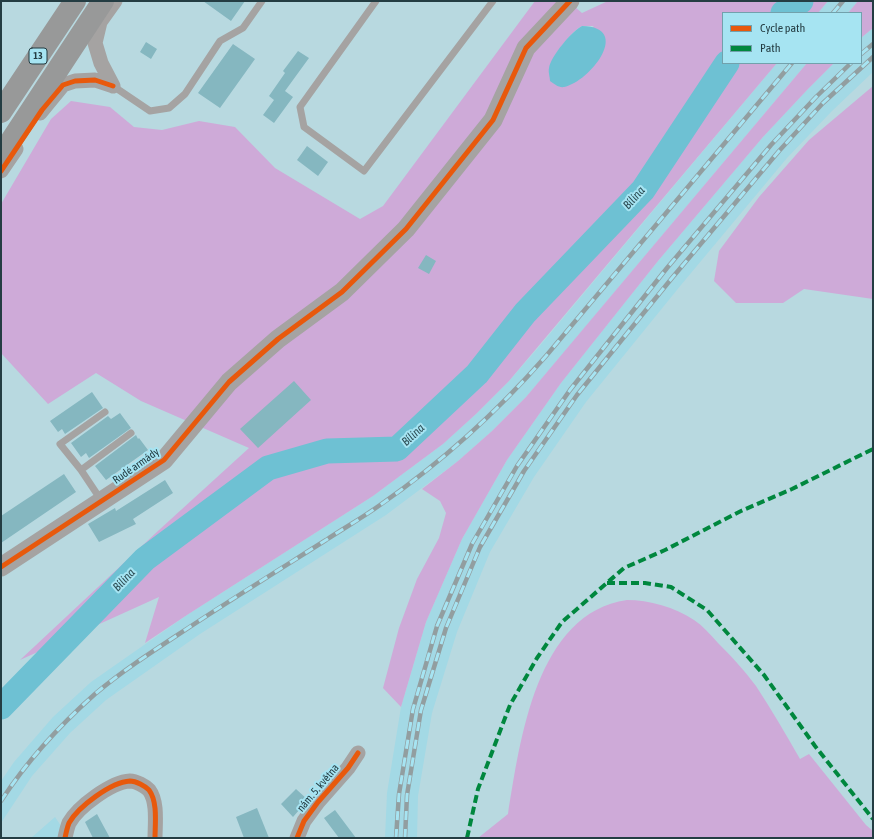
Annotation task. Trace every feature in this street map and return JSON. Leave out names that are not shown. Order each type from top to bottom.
[{"type":"highway","name":"13","points":[[1,112],[75,1]]},
{"type":"highway","name":"13","points":[[1,156],[103,1]]},
{"type":"street","points":[[113,86],[101,63],[95,43],[100,22],[115,1]]},
{"type":"street","name":"Rudé armády","points":[[1,567],[164,460],[229,382],[278,339],[342,292],[406,229],[493,120],[526,48],[570,1]]},
{"type":"street","points":[[1,172],[42,110],[63,85],[75,81],[95,80],[113,86]]},
{"type":"street","name":"nám. 5. května","points":[[296,838],[308,816],[318,802],[348,768],[358,753]]},
{"type":"street","points":[[64,838],[69,824],[77,812],[91,800],[104,791],[124,782],[132,781],[144,786],[149,791],[154,802],[155,838]]},
{"type":"lane","points":[[113,86],[150,111],[169,108],[185,94],[220,41],[243,28],[262,1]]},
{"type":"lane","points":[[376,1],[300,108],[304,127],[364,171],[493,1]]},
{"type":"lane","points":[[102,501],[81,470],[60,444],[106,412]]},
{"type":"lane","points":[[81,470],[131,433]]},
{"type":"shaded area","points":[[535,1],[568,1],[582,13],[608,1],[828,1],[819,12],[722,12],[722,64],[776,64],[509,381],[443,444],[373,496],[145,643],[159,597],[20,660],[249,448],[141,401],[96,373],[48,404],[1,353],[1,204],[51,119],[71,101],[110,107],[134,127],[162,130],[199,121],[235,127],[275,168],[360,219],[383,206]],"holes":[[[582,26],[594,26],[555,56],[574,32]]]},
{"type":"shaded area","points":[[828,1],[858,1],[849,12],[819,12]]},
{"type":"shaded area","points":[[858,1],[873,1],[873,28],[862,37],[862,12],[849,12]]},
{"type":"shaded area","points":[[582,26],[597,29],[604,35],[606,44],[602,55],[595,66],[585,76],[564,87],[558,86],[550,81],[549,70],[551,63],[562,44]]},
{"type":"shaded area","points":[[873,28],[873,72],[832,111],[787,158],[586,402],[534,477],[490,552],[457,632],[432,713],[418,796],[417,838],[385,838],[387,793],[401,707],[426,622],[462,539],[507,460],[561,383],[658,261],[763,137],[833,64],[862,64],[862,37]]},
{"type":"shaded area","points":[[776,64],[806,64],[526,397],[492,431],[458,461],[386,515],[200,634],[106,700],[70,733],[32,776],[1,823],[1,781],[14,762],[53,717],[91,682],[187,615],[373,496],[443,444],[509,381]]},
{"type":"shaded area","points":[[806,64],[833,64],[763,137],[658,261],[561,383],[507,460],[462,539],[426,622],[401,707],[383,688],[399,628],[417,579],[439,538],[446,513],[440,501],[422,489],[458,461],[492,431],[526,397]]},
{"type":"shaded area","points":[[873,86],[873,299],[804,289],[783,303],[736,303],[714,281],[719,251],[759,197],[809,140]]},
{"type":"shaded area","points":[[627,600],[644,601],[679,611],[687,615],[706,630],[738,664],[756,686],[800,759],[809,754],[866,825],[873,831],[873,838],[478,838],[508,814],[519,752],[527,718],[538,684],[553,654],[572,629],[596,610]]},
{"type":"shaded area","points":[[55,817],[69,838],[31,838]]},
{"type":"building","points":[[203,1],[245,1],[231,21]]},
{"type":"building","points":[[146,42],[157,49],[151,59],[140,52]]},
{"type":"building","points":[[233,44],[255,59],[220,108],[198,93]]},
{"type":"building","points":[[298,51],[309,58],[285,91],[293,97],[274,123],[263,115],[274,100],[269,96],[285,73],[283,71]]},
{"type":"building","points":[[307,146],[328,162],[318,176],[297,160]]},
{"type":"building","points":[[426,255],[436,261],[429,274],[418,268]]},
{"type":"building","points":[[294,381],[311,400],[258,448],[240,429]]},
{"type":"building","points":[[92,392],[103,408],[65,434],[62,429],[58,432],[50,421]]},
{"type":"building","points":[[120,413],[131,428],[89,458],[86,453],[81,457],[71,443],[108,416],[111,419]]},
{"type":"building","points":[[136,435],[148,450],[106,480],[95,466]]},
{"type":"building","points":[[64,474],[76,492],[1,543],[1,516]]},
{"type":"building","points":[[165,480],[173,493],[133,519],[136,524],[99,542],[88,524],[115,508],[116,511]]},
{"type":"building","points":[[296,789],[308,800],[293,817],[281,804]]},
{"type":"building","points":[[257,808],[269,838],[244,838],[236,817]]},
{"type":"building","points":[[335,810],[356,838],[339,838],[324,818]]},
{"type":"building","points":[[97,814],[110,838],[93,838],[85,822]]},
{"type":"waterway","name":"Bílina","points":[[784,12],[801,1]]},
{"type":"waterway","name":"Bílina","points":[[1,707],[145,559],[268,468],[327,451],[397,449],[477,374],[525,313],[643,190],[726,64]]},
{"type":"railway","points":[[834,12],[843,1]]},
{"type":"railway","points":[[862,53],[873,44]]},
{"type":"railway","points":[[405,838],[407,795],[421,710],[446,628],[480,547],[524,471],[577,395],[672,278],[779,151],[823,103],[873,57]]},
{"type":"railway","points":[[1,801],[44,744],[105,686],[197,622],[373,510],[403,489],[468,435],[508,397],[546,356],[791,64]]},
{"type":"railway","points":[[396,838],[399,794],[413,709],[437,626],[472,544],[517,466],[570,390],[667,268],[771,145],[816,97],[850,64]]},
{"type":"marked path","points":[[467,838],[478,789],[510,705],[537,658],[562,622],[624,568],[665,550],[741,511],[792,489],[873,449]]},
{"type":"marked path","points":[[607,583],[645,583],[671,587],[707,610],[764,675],[815,746],[873,819]]},
{"type":"cycle path","points":[[1,567],[164,460],[229,382],[278,339],[342,292],[406,229],[493,120],[526,48],[570,1]]},
{"type":"cycle path","points":[[1,171],[42,110],[63,85],[75,81],[95,80],[113,86]]},
{"type":"cycle path","points":[[297,838],[304,821],[318,802],[348,768],[358,753]]},
{"type":"cycle path","points":[[65,838],[69,823],[87,803],[114,786],[122,782],[130,781],[145,787],[152,795],[155,807],[155,838]]}]
